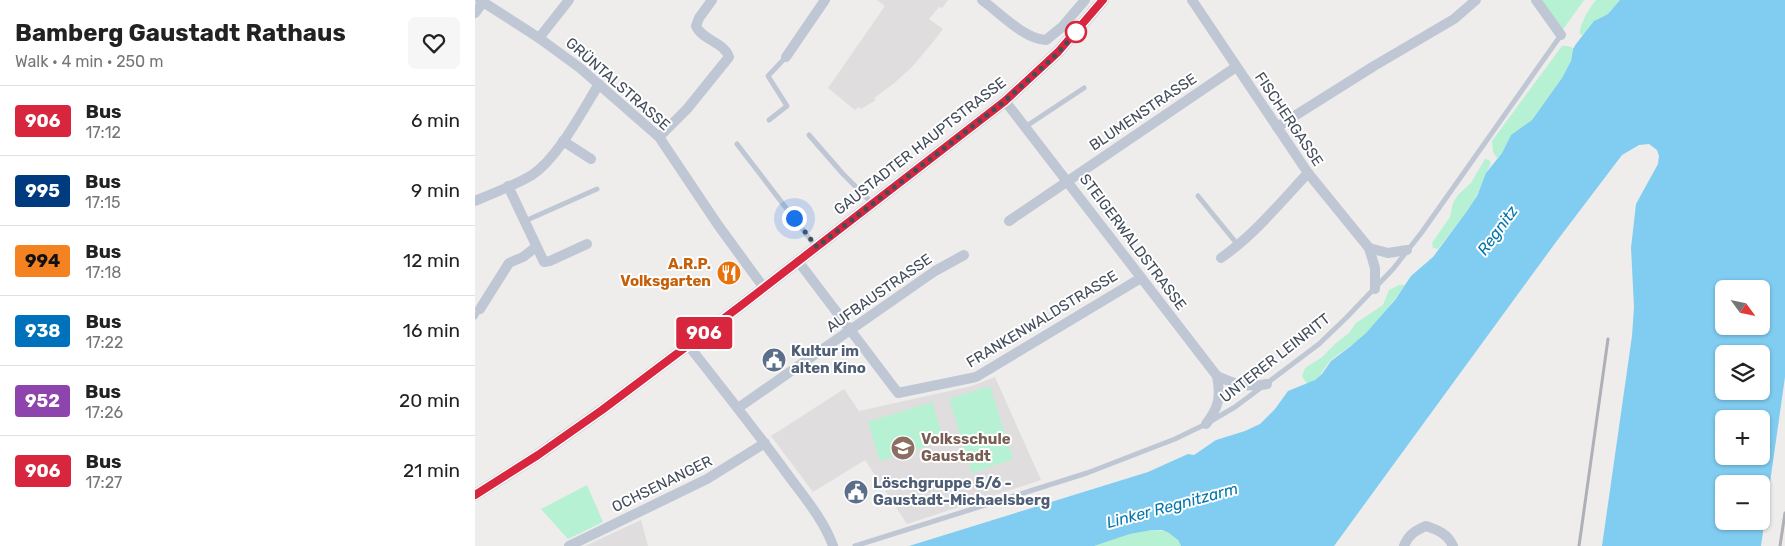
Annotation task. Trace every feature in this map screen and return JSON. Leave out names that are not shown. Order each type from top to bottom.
[{"type":"street","points":[[539,38],[569,0]]},
{"type":"street","points":[[659,137],[687,109],[729,57],[726,51],[699,32],[696,26],[699,18],[712,0]]},
{"type":"street","points":[[786,57],[825,0]]},
{"type":"street","points":[[982,0],[1026,34],[1040,40],[1046,40],[1062,27],[1085,0]]},
{"type":"street","name":"GAUSTADTER HAUPTSTRASSE","points":[[475,495],[576,429],[688,346],[1005,101],[1058,52],[1103,0]]},
{"type":"street","name":"FISCHERGASSE","points":[[1192,0],[1308,173],[1369,248],[1375,268],[1375,289]]},
{"type":"street","points":[[1277,127],[1454,19],[1476,0]]},
{"type":"street","points":[[1536,0],[1561,35]]},
{"type":"street","points":[[475,13],[481,1]]},
{"type":"street","name":"GRÜNTALSTRASSE","points":[[481,1],[539,38],[599,84],[659,137],[718,225],[765,288]]},
{"type":"street","name":"BLUMENSTRASSE","points":[[1067,181],[1236,67]]},
{"type":"street","points":[[475,201],[532,175],[553,155],[599,84]]},
{"type":"street","name":"STEIGERWALDSTRASSE","points":[[1005,101],[1217,376]]},
{"type":"street","points":[[563,141],[591,159]]},
{"type":"street","points":[[1221,258],[1238,246],[1308,173]]},
{"type":"street","points":[[1009,221],[1067,181]]},
{"type":"street","points":[[508,186],[544,262],[587,244]]},
{"type":"street","points":[[477,313],[509,263],[523,257],[536,247]]},
{"type":"street","points":[[1369,248],[1388,253],[1407,250]]},
{"type":"street","name":"AUFBAUSTRASSE","points":[[738,408],[935,271],[964,255]]},
{"type":"street","points":[[798,261],[851,330]]},
{"type":"street","name":"FRANKENWALDSTRASSE","points":[[851,330],[898,393],[977,377],[1141,278]]},
{"type":"street","points":[[688,346],[765,443],[807,502],[833,546]]},
{"type":"street","points":[[1217,376],[1238,384],[1257,386],[1267,384]]},
{"type":"street","points":[[1206,424],[1213,415],[1219,400],[1217,376]]},
{"type":"street","name":"OCHSENANGER","points":[[569,546],[707,479],[765,443]]},
{"type":"street","points":[[1404,546],[1415,530],[1426,526],[1440,531],[1450,540],[1453,546]]},
{"type":"lane","name":"UNTERER LEINRITT","points":[[855,546],[1071,479],[1143,452],[1206,424],[1235,408],[1319,344],[1375,289],[1407,250],[1561,35]]},
{"type":"lane","points":[[769,120],[787,106],[768,76],[786,57]]},
{"type":"lane","points":[[1025,127],[1084,88]]},
{"type":"lane","points":[[809,136],[843,174],[873,203]]},
{"type":"lane","points":[[737,144],[817,247]]},
{"type":"lane","points":[[524,221],[597,189]]},
{"type":"lane","points":[[1198,196],[1238,246]]},
{"type":"shaded area","points":[[877,0],[948,0],[929,19],[943,29],[912,67],[874,98],[876,100],[861,109],[859,107],[855,110],[828,88],[885,6]]},
{"type":"shaded area","name":"Volksschule Gaustadt","points":[[995,377],[1041,480],[907,524],[865,460],[813,492],[771,436],[844,389],[859,411],[972,386]]},
{"type":"shaded area","points":[[641,520],[648,546],[585,546]]},
{"type":"green space","points":[[1539,0],[1584,0],[1561,32]]},
{"type":"green space","points":[[1596,0],[1620,0],[1608,14],[1597,19],[1584,36],[1580,34],[1581,26]]},
{"type":"green space","points":[[1562,46],[1573,48],[1571,61],[1562,78],[1532,120],[1511,135],[1502,153],[1497,158],[1493,152],[1492,141]]},
{"type":"green space","points":[[1485,159],[1491,163],[1473,203],[1438,249],[1433,248],[1432,243],[1450,217],[1453,203],[1458,195],[1471,183]]},
{"type":"green space","points":[[1399,285],[1405,285],[1372,327],[1357,342],[1331,360],[1316,379],[1307,384],[1302,376],[1305,368],[1321,358],[1349,333],[1356,323],[1383,305],[1389,290]]},
{"type":"green space","points":[[990,386],[1013,459],[972,473],[949,399]]},
{"type":"green space","points":[[932,402],[944,441],[880,461],[868,422]]},
{"type":"green space","points":[[587,485],[603,522],[568,539],[541,509]]},
{"type":"green space","points":[[1152,530],[1173,535],[1181,546],[1094,546],[1130,534]]},
{"type":"water","points":[[1620,0],[1785,0],[1785,377],[1770,483],[1770,475],[1715,475],[1715,530],[1763,530],[1761,546],[1602,546],[1632,336],[1634,307],[1631,248],[1636,204],[1658,164],[1659,156],[1657,150],[1649,144],[1639,145],[1622,155],[1556,242],[1334,546],[1181,546],[1178,540],[1169,533],[1162,530],[1152,530],[1130,534],[1094,546],[909,546],[1148,472],[1188,454],[1194,455],[1216,440],[1260,424],[1275,409],[1288,391],[1315,380],[1331,361],[1366,333],[1395,300],[1411,276],[1433,257],[1477,196],[1486,173],[1502,153],[1511,135],[1532,120],[1562,78],[1571,61],[1573,49],[1594,21],[1608,14]]},
{"type":"railway","points":[[1579,546],[1608,339]]},
{"type":"railway","points":[[1780,546],[1785,513]]},
{"type":"bus line","name":"906","points":[[475,495],[538,455],[602,410],[743,304],[1005,101],[1058,52],[1103,0]]},
{"type":"place","name":"A.R.P. Volksgarten","points":[[729,273]]},
{"type":"place","name":"Kultur im alten Kino","points":[[774,360]]},
{"type":"place","name":"Volksschule Gaustadt","points":[[903,448]]},
{"type":"place","name":"Löschgruppe 5/6 - Gaustadt-Michaelsberg","points":[[856,492]]},
{"type":"route","points":[[794,218],[817,247],[1021,88],[1057,54],[1076,32]]},
{"type":"water label","name":"Regnitz","points":[[1497,230]]},
{"type":"water label","name":"Linker Regnitzarm","points":[[1172,505]]}]
